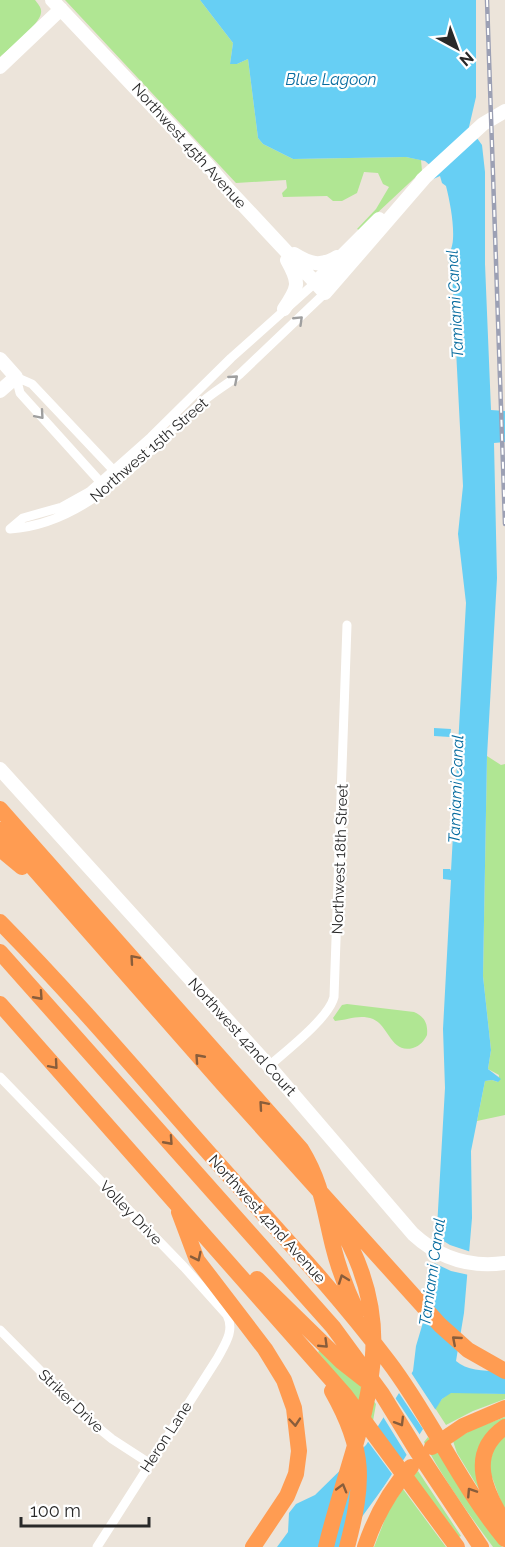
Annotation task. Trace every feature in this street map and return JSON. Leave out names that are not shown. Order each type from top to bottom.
[{"type":"highway","points":[[0,809],[301,1149],[319,1184],[339,1268],[366,1332]]},
{"type":"highway","points":[[0,830],[266,1132],[445,1330],[474,1354],[505,1371]]},
{"type":"highway","points":[[0,849],[65,906]]},
{"type":"highway","name":"Northwest 42nd Avenue","points":[[0,922],[145,1081],[366,1332],[396,1371],[471,1493],[505,1539]]},
{"type":"highway","name":"Northwest 42nd Avenue","points":[[0,952],[318,1310],[382,1394],[481,1547]]},
{"type":"highway","points":[[0,1004],[345,1395],[457,1547]]},
{"type":"highway","points":[[313,1184],[355,1255],[368,1291],[374,1330],[373,1367],[368,1396],[326,1547]]},
{"type":"highway","points":[[176,1203],[197,1260],[266,1349],[284,1380],[294,1408],[299,1451],[296,1474],[287,1496],[253,1547]]},
{"type":"highway","points":[[218,1250],[249,1272],[342,1362],[382,1394]]},
{"type":"highway","points":[[315,1362],[345,1413],[357,1452],[359,1492],[348,1541]]},
{"type":"highway","points":[[365,1547],[371,1529],[393,1489],[424,1454],[463,1426],[505,1408]]},
{"type":"highway","points":[[505,1427],[488,1445],[483,1465],[487,1488],[505,1523]]},
{"type":"street","points":[[0,68],[57,5]]},
{"type":"street","name":"Northwest 45th Avenue","points":[[57,5],[325,293]]},
{"type":"street","name":"Northwest 15th Street","points":[[117,474],[240,349],[284,309],[295,302],[428,174],[496,116]]},
{"type":"street","name":"Northwest 15th Street","points":[[103,486],[74,502],[23,518],[10,529],[27,527],[69,513],[103,486],[202,402],[226,386],[325,293],[428,174]]},
{"type":"street","points":[[277,242],[307,262],[315,264],[326,262],[349,249]]},
{"type":"street","points":[[277,242],[293,270],[297,285],[294,295],[284,309]]},
{"type":"street","points":[[240,349],[243,359],[252,363]]},
{"type":"street","points":[[0,359],[16,377],[32,384],[117,474]]},
{"type":"street","points":[[0,391],[16,377]]},
{"type":"street","points":[[16,377],[20,393],[103,486]]},
{"type":"street","points":[[71,450],[77,451],[82,448],[84,438]]},
{"type":"street","name":"Northwest 18th Street","points":[[269,1066],[333,1004],[347,625]]},
{"type":"street","name":"Northwest 42nd Court","points":[[0,769],[269,1066],[406,1226],[431,1249],[454,1260],[486,1265],[505,1263]]},
{"type":"street","name":"Volley Drive","points":[[0,1077],[227,1315],[231,1323],[229,1335],[217,1359]]},
{"type":"street","name":"Striker Drive","points":[[0,1330],[90,1421],[112,1439],[150,1463]]},
{"type":"street","name":"Heron Lane","points":[[97,1547],[217,1359]]},
{"type":"green space","points":[[0,0],[35,0],[41,11],[30,30],[0,57]]},
{"type":"green space","points":[[65,0],[200,0],[233,43],[230,64],[237,64],[248,59],[258,138],[263,144],[293,159],[406,157],[421,160],[422,171],[359,230],[357,229],[376,209],[389,187],[383,184],[378,173],[364,172],[357,193],[342,201],[333,201],[327,196],[283,197],[282,193],[287,188],[286,180],[236,183]]},
{"type":"green space","points":[[487,756],[501,765],[505,764],[505,1115],[477,1121],[485,1081],[498,1082],[499,1075],[488,1069],[491,1050],[483,976]]},
{"type":"green space","points":[[342,1005],[414,1012],[425,1021],[427,1035],[422,1043],[413,1048],[400,1047],[373,1019],[358,1017],[335,1021],[333,1018]]},
{"type":"green space","points":[[322,1348],[376,1404],[373,1421],[318,1352]]},
{"type":"green space","points":[[451,1392],[505,1394],[505,1399],[473,1411],[446,1425],[435,1408]]},
{"type":"green space","points":[[505,1417],[479,1489],[457,1453],[453,1441],[473,1429]]},
{"type":"green space","points":[[505,1434],[505,1513],[488,1466],[497,1442]]},
{"type":"green space","points":[[428,1437],[502,1547],[493,1547],[456,1496],[424,1442]]},
{"type":"green space","points":[[418,1471],[461,1536],[457,1538],[412,1477]]},
{"type":"green space","points":[[403,1489],[446,1547],[374,1547],[389,1509]]},
{"type":"water","points":[[200,0],[476,0],[476,97],[469,127],[482,145],[485,172],[485,264],[491,410],[505,411],[505,442],[494,443],[497,578],[487,756],[483,976],[491,1050],[488,1069],[501,1079],[498,1082],[485,1081],[471,1151],[472,1218],[464,1313],[456,1361],[473,1369],[505,1371],[505,1394],[451,1393],[442,1399],[404,1459],[340,1547],[277,1547],[288,1532],[289,1513],[296,1504],[315,1495],[366,1445],[413,1371],[416,1346],[432,1292],[436,1245],[445,1088],[443,1029],[451,880],[443,879],[443,869],[451,871],[466,603],[458,534],[463,486],[452,272],[449,261],[453,239],[452,219],[446,186],[442,183],[440,176],[431,180],[438,172],[425,161],[406,157],[293,159],[263,144],[258,138],[248,59],[237,64],[230,64],[233,43]]},
{"type":"water","points":[[434,728],[451,729],[450,737],[434,736]]},
{"type":"pier","points":[[434,1235],[450,1245],[471,1252],[469,1275],[451,1271],[432,1262]]},
{"type":"pier","points":[[410,1371],[437,1412],[425,1432],[397,1390]]},
{"type":"pier","points":[[394,1396],[422,1438],[368,1514],[392,1474],[366,1439],[375,1425],[403,1462],[408,1457],[382,1415]]},
{"type":"railway","points":[[487,0],[505,524]]},
{"type":"water label","name":"Blue Lagoon","points":[[331,79]]},
{"type":"water label","name":"Tamiami Canal","points":[[455,304]]},
{"type":"water label","name":"Tamiami Canal","points":[[456,789]]},
{"type":"water label","name":"Tamiami Canal","points":[[432,1272]]}]
